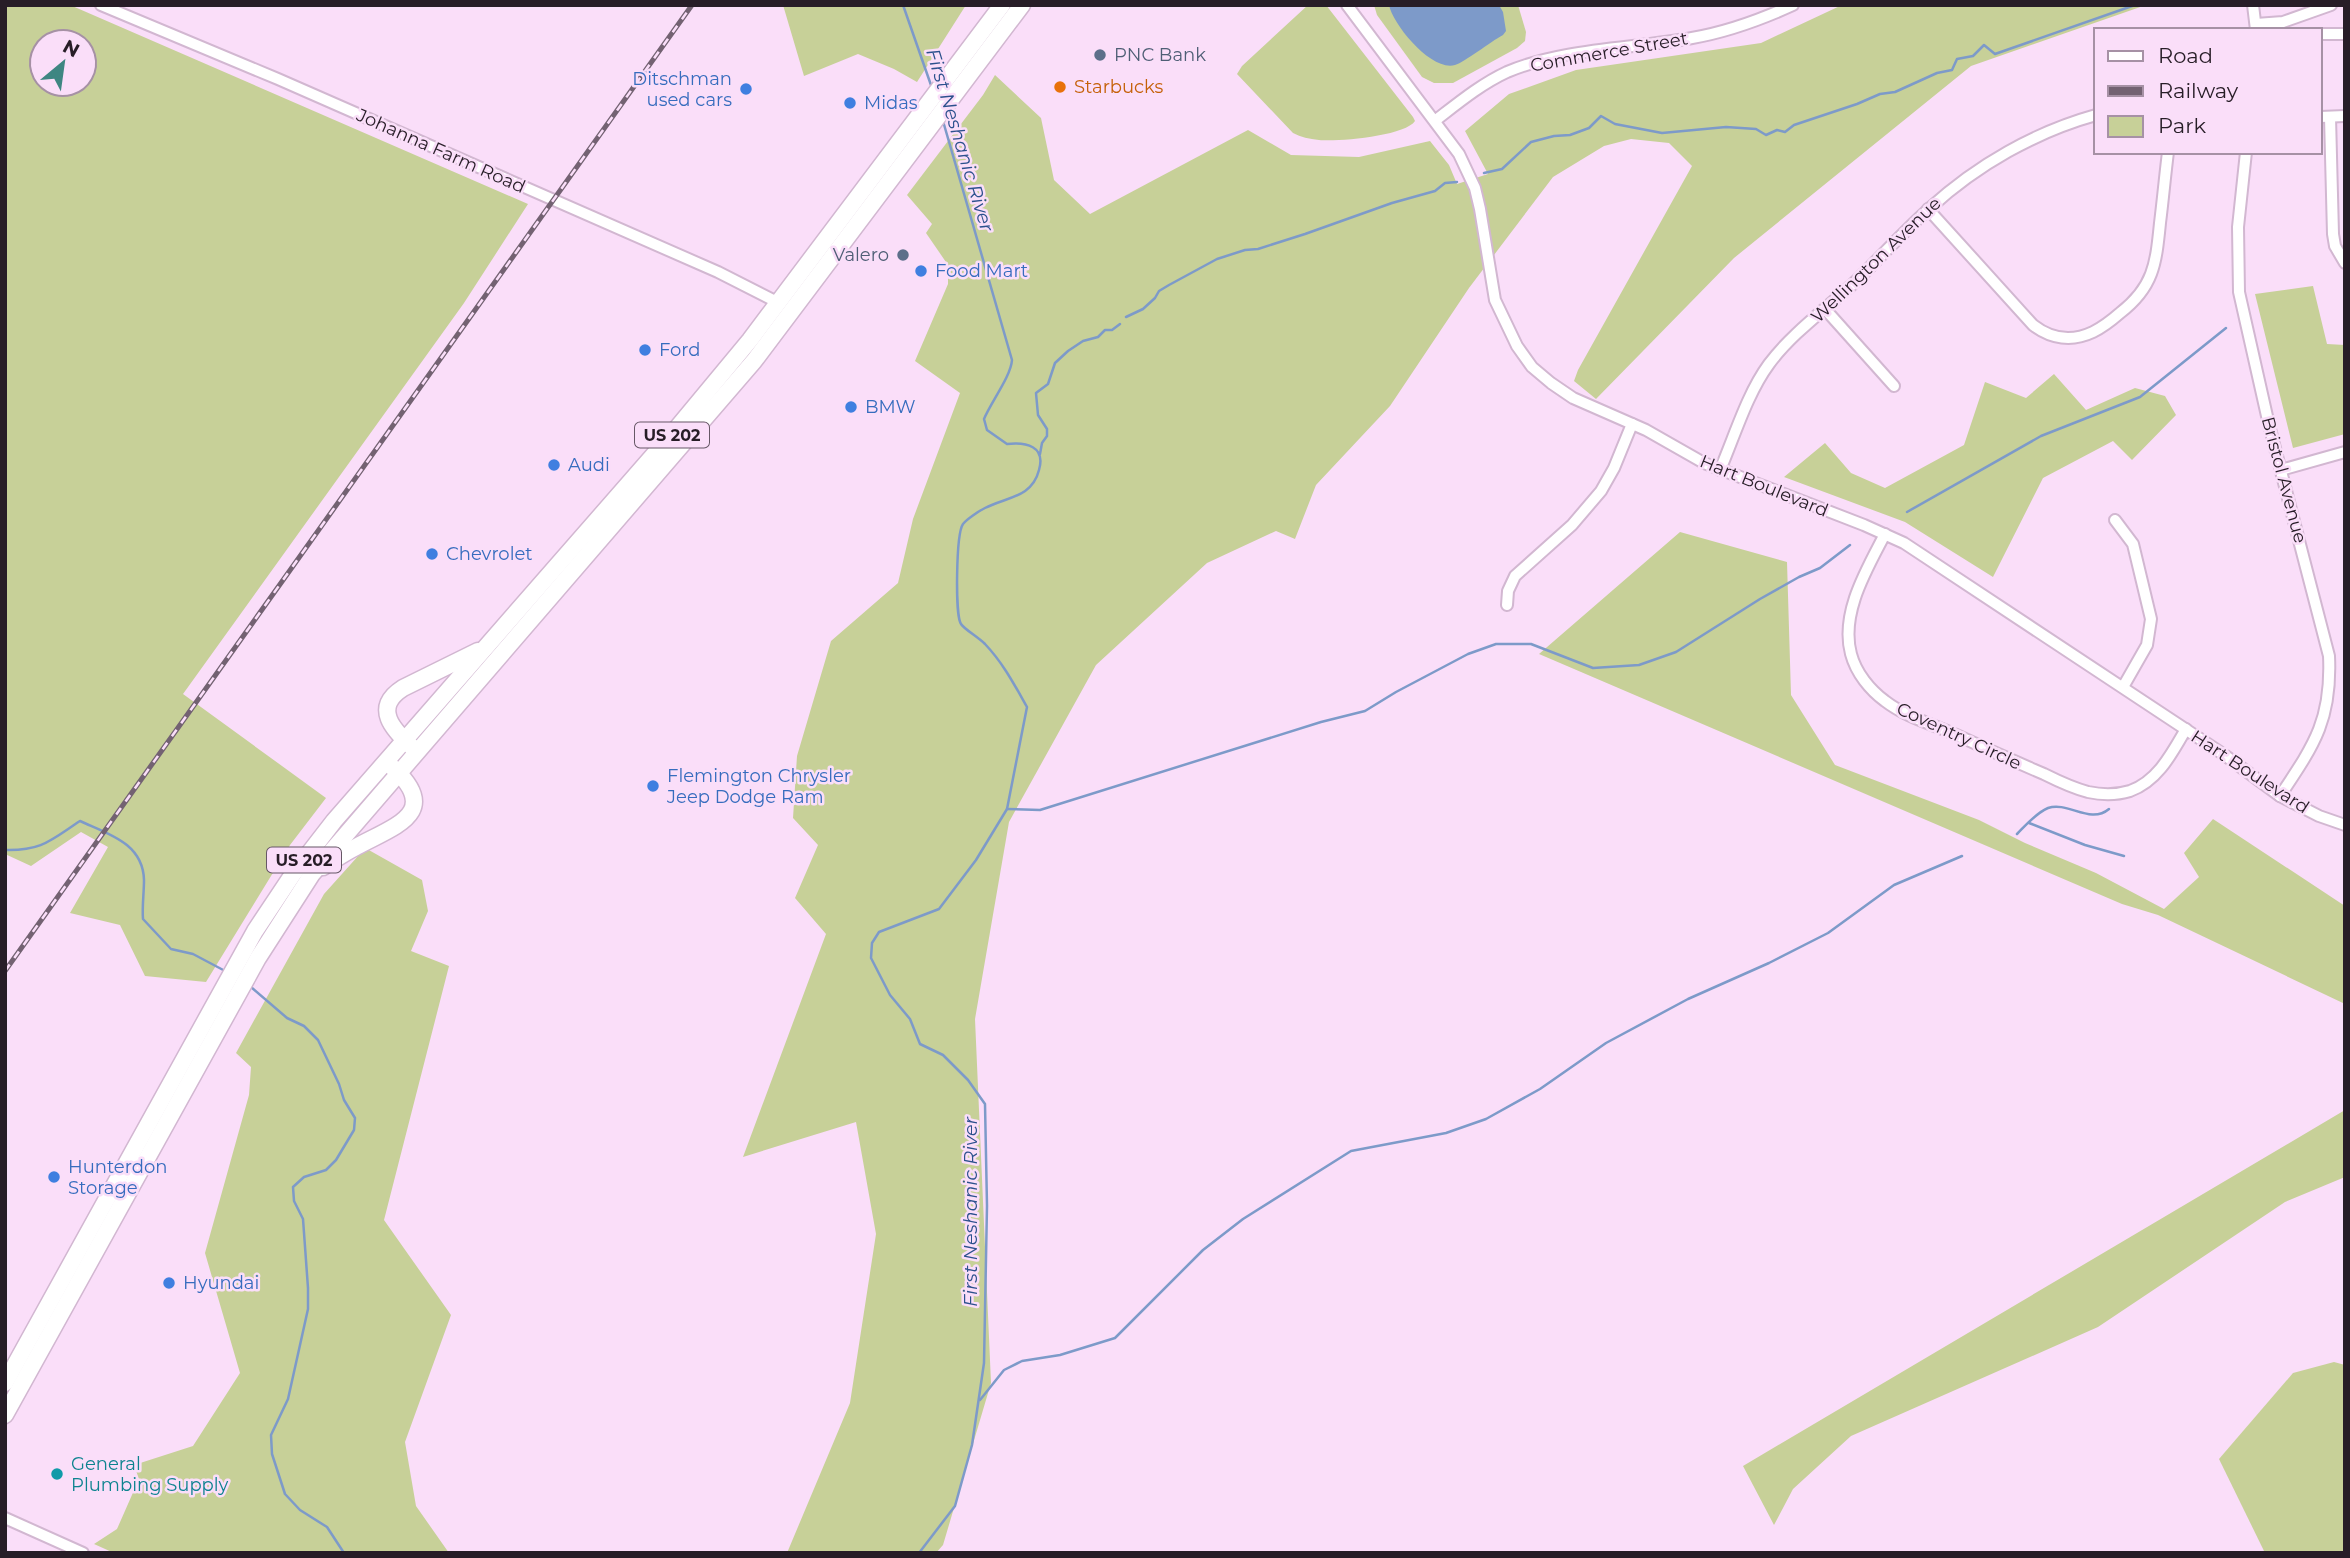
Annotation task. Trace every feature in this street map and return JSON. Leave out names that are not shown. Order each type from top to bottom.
[{"type":"highway","name":"US 202","points":[[411,746],[487,647],[672,435],[779,303],[1002,5]]},
{"type":"highway","name":"US 202","points":[[5,1415],[241,971],[255,930],[293,874],[334,821],[392,767],[754,361],[1022,5]]},
{"type":"highway","points":[[411,746],[391,727],[387,718],[388,708],[395,695],[403,688],[487,647]]},
{"type":"highway","name":"US 202","points":[[241,971],[392,767]]},
{"type":"highway","points":[[312,874],[355,847],[398,826],[407,818],[414,800],[411,788],[392,767]]},
{"type":"highway","name":"US 202","points":[[5,1383],[230,992]]},
{"type":"street","name":"Johanna Farm Road","points":[[101,5],[278,79],[718,272],[779,303]]},
{"type":"street","name":"Hart Boulevard","points":[[1347,5],[1459,154],[1475,188],[1495,300],[1517,346],[1532,367],[1551,383],[1573,398],[1632,424],[1720,470],[1885,534],[1924,555],[2186,729],[2280,796],[2309,812],[2345,825]]},
{"type":"street","name":"Commerce Street","points":[[1436,120],[1490,81],[1524,66],[1574,55],[1714,34],[1750,24],[1793,5]]},
{"type":"street","points":[[2253,5],[2256,27],[2283,22],[2332,5]]},
{"type":"street","points":[[2322,34],[2345,34]]},
{"type":"street","name":"Wellington Avenue","points":[[1720,470],[1769,364],[1794,336],[1888,252],[1928,209],[1981,168],[2018,145],[2094,116]]},
{"type":"street","points":[[2345,116],[2325,117],[2333,234],[2335,246],[2345,263]]},
{"type":"street","points":[[1928,209],[2033,325],[2057,338],[2081,336],[2102,327],[2131,305],[2150,279],[2157,258],[2168,154]]},
{"type":"street","name":"Bristol Avenue","points":[[2246,154],[2238,227],[2239,292],[2253,359],[2329,656],[2329,694],[2321,730],[2280,796]]},
{"type":"street","points":[[1825,309],[1894,386]]},
{"type":"street","points":[[1507,605],[1508,591],[1515,576],[1572,525],[1601,491],[1614,468],[1632,424]]},
{"type":"street","points":[[2281,470],[2345,452]]},
{"type":"street","points":[[2115,520],[2133,544],[2151,619],[2147,645],[2123,687]]},
{"type":"street","name":"Coventry Circle","points":[[1885,534],[1851,610],[1849,625],[1851,654],[1856,667],[1863,679],[1884,701],[2025,767],[2073,787],[2103,795],[2131,790],[2155,775],[2172,754],[2186,729]]},
{"type":"street","points":[[5,1518],[83,1553]]},
{"type":"green space","points":[[5,5],[70,5],[528,204],[464,303],[183,694],[326,798],[290,845],[206,982],[145,976],[120,925],[70,913],[108,847],[81,832],[31,866],[5,854]]},
{"type":"green space","points":[[783,5],[966,5],[917,82],[858,54],[804,76]]},
{"type":"green space","points":[[1308,5],[1326,5],[1415,121],[1398,131],[1370,137],[1328,140],[1305,138],[1293,133],[1237,74],[1242,66]]},
{"type":"green space","points":[[1374,5],[1518,5],[1526,32],[1525,41],[1453,83],[1434,83],[1422,77],[1377,15]]},
{"type":"green space","points":[[1842,5],[2146,5],[1971,66],[1734,258],[1596,399],[1574,381],[1578,370],[1692,166],[1669,143],[1631,139],[1604,146],[1553,177],[1469,288],[1390,406],[1316,485],[1295,539],[1276,531],[1207,563],[1096,665],[1009,822],[975,1019],[991,1383],[943,1545],[936,1553],[787,1553],[850,1403],[876,1234],[856,1122],[743,1157],[826,934],[795,898],[818,845],[793,818],[797,756],[831,641],[898,583],[913,519],[960,393],[915,361],[948,284],[948,265],[926,233],[932,224],[907,195],[983,95],[995,75],[1041,118],[1054,180],[1090,214],[1248,130],[1291,155],[1359,157],[1430,141],[1449,165],[1457,184],[1488,174],[1465,131],[1509,94],[1576,70],[1761,43]]},
{"type":"green space","points":[[2313,286],[2327,344],[2345,345],[2345,434],[2293,448],[2255,294]]},
{"type":"green space","points":[[2054,374],[2086,410],[2135,388],[2165,396],[2176,415],[2132,460],[2113,441],[2043,478],[1993,577],[1905,522],[1784,477],[1825,443],[1851,473],[1885,488],[1964,445],[1985,382],[2026,398]]},
{"type":"green space","points":[[1680,532],[1787,562],[1791,695],[1835,765],[1979,820],[2096,873],[2164,909],[2199,877],[2184,853],[2213,819],[2345,906],[2345,1004],[2158,915],[2122,904],[1539,654]]},
{"type":"green space","points":[[367,849],[422,880],[428,911],[411,951],[449,966],[384,1220],[451,1315],[405,1442],[416,1506],[449,1553],[114,1553],[94,1544],[117,1529],[139,1479],[134,1465],[193,1446],[240,1373],[205,1253],[249,1095],[251,1067],[236,1053],[324,894]]},
{"type":"green space","points":[[2345,1110],[2345,1177],[2285,1202],[2098,1327],[1851,1436],[1793,1489],[1774,1525],[1743,1466]]},
{"type":"green space","points":[[2334,1362],[2345,1365],[2345,1553],[2265,1553],[2219,1459],[2293,1373]]},
{"type":"water","points":[[1389,5],[1499,5],[1506,31],[1465,60],[1455,65],[1446,65],[1425,54],[1415,45],[1398,24]]},
{"type":"waterway","name":"First Neshanic River","points":[[903,5],[932,88]]},
{"type":"waterway","points":[[1484,173],[1502,169],[1531,142],[1570,135],[1589,128],[1601,116],[1615,124],[1662,133],[1726,127],[1756,129],[1766,135],[1777,130],[1785,132],[1794,125],[1952,70],[1957,59],[1973,56],[1984,45],[1995,54],[2135,5]]},
{"type":"waterway","name":"First Neshanic River","points":[[919,1553],[955,1506],[972,1445],[984,1363],[987,1206],[985,1104],[968,1080],[943,1055],[920,1044],[910,1019],[890,995],[871,958],[872,943],[879,932],[939,909],[976,860],[1007,809],[1027,707],[991,651],[961,624],[957,591],[959,543],[963,524],[985,508],[1031,486],[1036,479],[1040,462],[1040,456],[1033,447],[1007,444],[987,430],[984,419],[1008,374],[1012,360],[943,121]]},
{"type":"waterway","points":[[1126,317],[1143,309],[1159,291],[1217,259],[1305,234],[1392,203],[1435,191],[1445,183],[1457,182]]},
{"type":"waterway","points":[[1040,454],[1047,429],[1038,415],[1036,393],[1048,384],[1055,363],[1068,351],[1120,324]]},
{"type":"waterway","points":[[1907,512],[2041,436],[2140,397],[2226,328]]},
{"type":"waterway","points":[[1007,809],[1040,810],[1321,722],[1365,711],[1468,654],[1496,644],[1531,644],[1593,668],[1639,665],[1676,652],[1760,599],[1820,568],[1850,545]]},
{"type":"waterway","points":[[2017,834],[2035,816],[2048,808],[2063,807],[2094,815],[2109,809]]},
{"type":"waterway","points":[[5,850],[37,846],[80,821],[112,836],[131,848],[142,867],[143,919],[171,949],[193,954],[227,972]]},
{"type":"waterway","points":[[2029,823],[2085,845],[2124,856]]},
{"type":"waterway","points":[[980,1400],[1004,1370],[1022,1361],[1060,1355],[1115,1338],[1203,1250],[1243,1219],[1351,1151],[1446,1133],[1486,1119],[1540,1089],[1606,1043],[1688,999],[1828,933],[1894,885],[1962,856]]},
{"type":"waterway","points":[[251,987],[287,1018],[304,1026],[318,1040],[344,1100],[355,1118],[354,1130],[336,1160],[326,1170],[304,1177],[293,1187],[294,1201],[303,1219],[308,1309],[288,1399],[271,1435],[272,1454],[285,1494],[300,1510],[327,1527],[344,1553]]},
{"type":"railway","points":[[5,971],[692,5]]},
{"type":"place","name":"PNC Bank","points":[[1100,55]]},
{"type":"place","name":"Starbucks","points":[[1060,87]]},
{"type":"place","name":"Ditschman used cars","points":[[746,89]]},
{"type":"place","name":"Midas","points":[[850,103]]},
{"type":"place","name":"Valero","points":[[903,255]]},
{"type":"place","name":"Food Mart","points":[[921,271]]},
{"type":"place","name":"Ford","points":[[645,350]]},
{"type":"place","name":"BMW","points":[[851,407]]},
{"type":"place","name":"Audi","points":[[554,465]]},
{"type":"place","name":"Chevrolet","points":[[432,554]]},
{"type":"place","name":"Flemington Chrysler Jeep Dodge Ram","points":[[653,786]]},
{"type":"place","name":"Hunterdon Storage","points":[[54,1177]]},
{"type":"place","name":"Hyundai","points":[[169,1283]]},
{"type":"place","name":"General Plumbing Supply","points":[[57,1474]]}]
